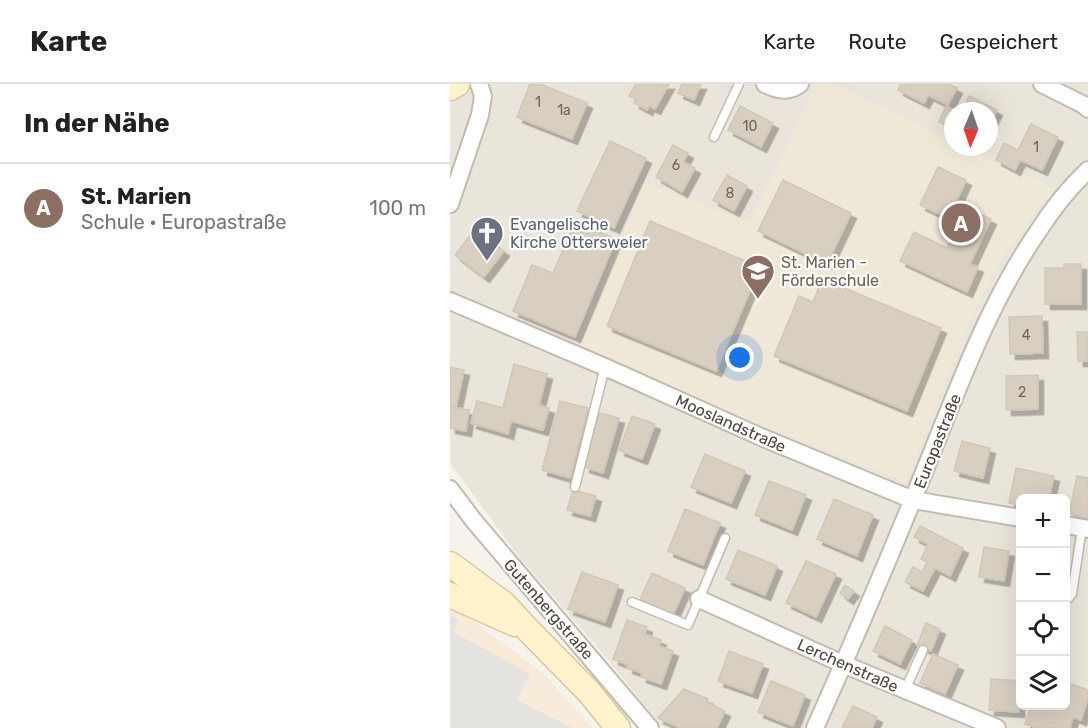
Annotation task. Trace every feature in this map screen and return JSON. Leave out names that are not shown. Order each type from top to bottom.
[{"type":"main road","points":[[450,88],[457,84]]},
{"type":"main road","points":[[450,564],[504,603],[589,692],[618,728]]},
{"type":"main road","points":[[450,595],[528,630]]},
{"type":"street","points":[[450,204],[480,115],[483,96],[479,84]]},
{"type":"street","points":[[765,84],[785,90],[800,84]]},
{"type":"street","points":[[1042,84],[1088,109]]},
{"type":"street","name":"Europastraße","points":[[815,728],[913,500],[985,324],[1015,267],[1049,214],[1074,183],[1088,171]]},
{"type":"street","name":"Mooslandstraße","points":[[450,301],[761,437],[913,500],[1016,517]]},
{"type":"street","name":"Gutenbergstraße","points":[[450,489],[474,521],[650,728]]},
{"type":"street","name":"Lerchenstraße","points":[[699,599],[843,664],[997,728]]},
{"type":"lane","points":[[714,137],[739,84]]},
{"type":"lane","points":[[575,486],[605,367]]},
{"type":"lane","points":[[1070,595],[1078,527]]},
{"type":"lane","points":[[632,602],[688,625],[725,538]]},
{"type":"lane","points":[[904,690],[922,650]]},
{"type":"shaded area","points":[[450,84],[1088,84],[1088,728],[663,728],[603,654],[518,556],[450,463]]},
{"type":"shaded area","name":"St. Marien - Förderschule","points":[[817,84],[833,84],[944,138],[944,156],[982,156],[1054,189],[1003,256],[969,322],[906,482],[716,407],[578,345],[644,182],[749,223]]},
{"type":"shaded area","points":[[450,610],[461,612],[544,674],[592,728],[450,728]]},
{"type":"shaded area","points":[[450,616],[459,620],[453,632],[530,674],[517,700],[574,728],[450,728]]},
{"type":"building","points":[[530,84],[540,84],[587,103],[572,139],[517,117]]},
{"type":"building","points":[[636,84],[669,84],[655,109],[649,106],[647,110],[634,103],[636,99],[629,96]]},
{"type":"building","points":[[682,84],[701,84],[694,100],[678,93]]},
{"type":"building","points":[[901,84],[949,84],[957,88],[950,102],[944,103],[928,95],[924,103],[898,90]]},
{"type":"building","points":[[969,96],[981,102],[966,102]]},
{"type":"building","points":[[740,106],[773,123],[761,147],[728,130]]},
{"type":"building","points":[[944,111],[944,124],[939,122]]},
{"type":"building","points":[[1031,124],[1058,137],[1042,170],[1020,160],[1015,170],[996,160],[1004,143],[1018,150]]},
{"type":"building","points":[[610,141],[646,158],[614,228],[577,211]]},
{"type":"building","points":[[673,145],[688,153],[683,162],[695,168],[682,192],[656,177]]},
{"type":"building","points":[[938,167],[966,180],[956,202],[991,219],[970,264],[978,267],[967,292],[900,261],[914,232],[947,248],[958,223],[920,205]]},
{"type":"building","points":[[727,175],[747,186],[734,211],[713,200]]},
{"type":"building","points":[[783,180],[851,213],[827,264],[758,231]]},
{"type":"building","points":[[650,221],[760,267],[716,371],[607,326]]},
{"type":"building","points":[[575,222],[616,239],[575,337],[513,311],[532,265],[553,273]]},
{"type":"building","points":[[475,229],[504,251],[484,277],[455,255]]},
{"type":"building","points":[[1064,264],[1081,264],[1081,304],[1045,304],[1045,268],[1064,268]]},
{"type":"building","points":[[822,279],[941,328],[907,411],[774,356],[799,296],[813,302]]},
{"type":"building","points":[[1042,316],[1043,353],[1010,354],[1009,317]]},
{"type":"building","points":[[1077,332],[1088,332],[1088,361],[1078,361]]},
{"type":"building","points":[[514,364],[547,374],[539,405],[549,408],[543,430],[511,421],[508,434],[471,423],[477,401],[503,408]]},
{"type":"building","points":[[450,367],[464,370],[456,407],[450,406]]},
{"type":"building","points":[[1038,375],[1038,409],[1006,410],[1006,376]]},
{"type":"building","points":[[560,401],[588,408],[570,478],[542,470]]},
{"type":"building","points":[[450,407],[469,410],[466,431],[450,428]]},
{"type":"building","points":[[599,413],[619,418],[603,473],[584,467]]},
{"type":"building","points":[[632,416],[655,424],[642,459],[619,450]]},
{"type":"building","points":[[962,441],[990,448],[983,478],[954,471]]},
{"type":"building","points":[[705,454],[745,471],[731,503],[691,487]]},
{"type":"building","points":[[1016,468],[1054,476],[1050,494],[1016,494],[1016,504],[1009,503]]},
{"type":"building","points":[[1077,476],[1088,478],[1088,518],[1070,514]]},
{"type":"building","points":[[769,481],[806,495],[792,530],[755,515]]},
{"type":"building","points":[[573,490],[596,496],[590,516],[567,510]]},
{"type":"building","points":[[834,499],[873,515],[857,556],[817,539]]},
{"type":"building","points":[[685,509],[720,523],[703,565],[668,551]]},
{"type":"building","points":[[920,526],[963,548],[950,576],[935,568],[923,591],[905,582],[913,567],[922,572],[927,562],[921,559],[928,544],[914,537]]},
{"type":"building","points":[[984,547],[1009,551],[1004,581],[979,577]]},
{"type":"building","points":[[738,550],[777,566],[765,595],[726,579]]},
{"type":"building","points":[[806,561],[836,574],[816,617],[786,603]]},
{"type":"building","points":[[582,572],[618,585],[605,622],[568,609]]},
{"type":"building","points":[[652,573],[685,588],[672,617],[639,602]]},
{"type":"building","points":[[845,585],[854,591],[848,599],[840,593]]},
{"type":"building","points":[[627,620],[647,627],[645,634],[661,640],[659,646],[673,651],[661,684],[641,677],[642,673],[627,668],[628,665],[613,659]]},
{"type":"building","points":[[926,623],[940,629],[931,651],[917,645]]},
{"type":"building","points":[[885,626],[912,640],[900,664],[873,651]]},
{"type":"building","points":[[729,651],[763,664],[752,693],[718,681]]},
{"type":"building","points":[[933,654],[958,665],[945,694],[920,683]]},
{"type":"building","points":[[991,679],[1016,681],[1016,710],[1019,712],[989,710]]},
{"type":"building","points":[[771,681],[805,695],[793,726],[758,712]]},
{"type":"building","points":[[1071,684],[1088,690],[1088,698],[1081,720],[1073,717],[1070,728],[1037,728],[1025,724],[1030,710],[1070,710]]},
{"type":"building","points":[[684,689],[708,699],[706,702],[725,711],[717,728],[680,728],[658,718]]},
{"type":"building","points":[[853,706],[877,717],[872,728],[842,728]]},
{"type":"place","name":"St. Marien","points":[[961,223]]},
{"type":"place","name":"Evangelische Kirche Ottersweier","points":[[487,262]]},
{"type":"place","name":"St. Marien - Förderschule","points":[[758,300]]}]
